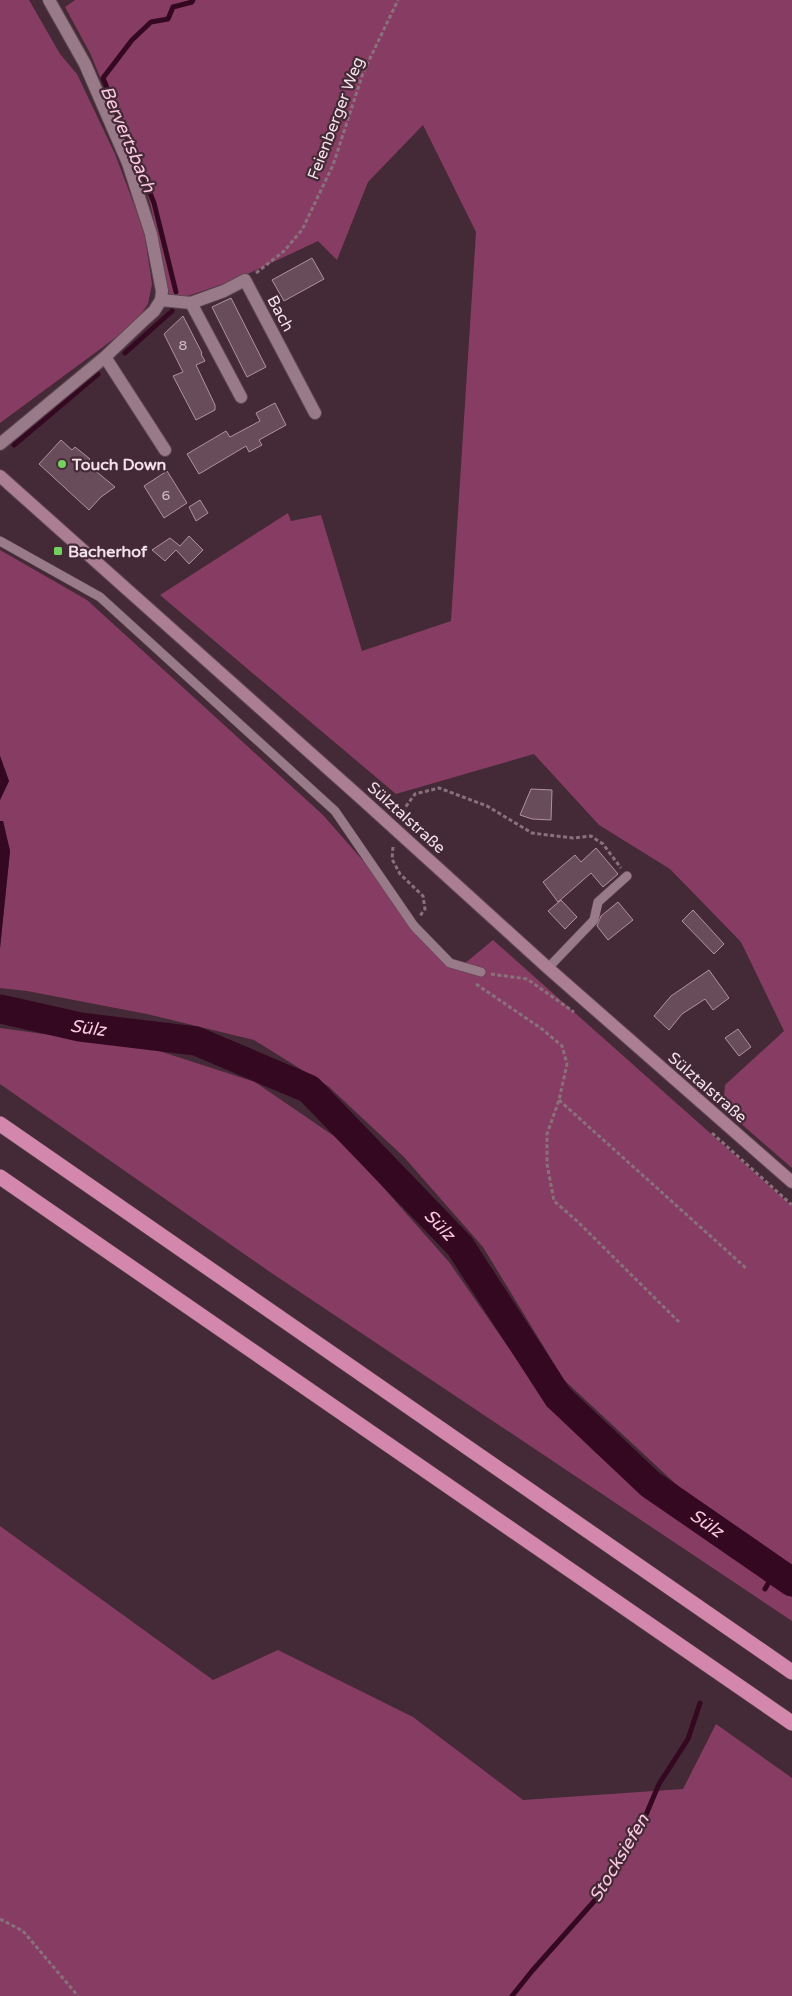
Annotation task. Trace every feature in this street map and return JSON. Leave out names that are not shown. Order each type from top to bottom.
[{"type":"highway","points":[[0,1124],[792,1672]]},
{"type":"highway","points":[[0,1178],[792,1724]]},
{"type":"main road","name":"Sülztalstraße","points":[[0,476],[364,800],[548,968],[792,1182]]},
{"type":"street","points":[[0,444],[105,357],[154,311],[161,300],[162,291],[151,234],[128,163],[85,64],[48,0]]},
{"type":"street","points":[[161,300],[191,303],[224,291],[245,280]]},
{"type":"street","name":"Bach","points":[[245,280],[316,414]]},
{"type":"street","points":[[191,303],[241,397]]},
{"type":"street","points":[[105,357],[165,450]]},
{"type":"lane","points":[[0,541],[100,597],[335,811],[414,926],[450,963],[481,972]]},
{"type":"lane","points":[[548,968],[594,920],[598,902],[628,876]]},
{"type":"path","name":"Feienberger Weg","points":[[245,280],[284,251],[302,230],[333,165],[363,73],[398,0]]},
{"type":"path","points":[[402,812],[415,794],[439,788],[488,806],[532,833],[573,838],[591,836],[603,844],[628,876]]},
{"type":"path","points":[[393,847],[392,859],[400,874],[423,896],[425,909],[414,926]]},
{"type":"path","points":[[481,972],[527,979],[578,1014]]},
{"type":"path","points":[[469,979],[542,1029],[562,1046],[567,1064],[559,1100],[546,1134],[548,1164],[554,1201],[577,1221],[680,1323]]},
{"type":"path","points":[[559,1100],[747,1270]]},
{"type":"path","points":[[711,1132],[792,1205]]},
{"type":"path","points":[[0,1918],[23,1931],[78,1996]]},
{"type":"shaded area","points":[[0,0],[29,0],[60,54],[77,74],[115,154],[144,231],[152,284],[148,304],[134,324],[0,423]]},
{"type":"shaded area","points":[[75,0],[792,0],[792,1168],[723,1108],[725,1085],[784,1031],[741,942],[670,869],[599,825],[534,754],[396,794],[160,595],[288,513],[291,521],[321,515],[362,651],[451,621],[476,232],[423,125],[368,182],[337,260],[318,241],[237,279],[182,298],[169,294],[151,207],[142,177],[90,53],[65,7]]},
{"type":"shaded area","points":[[0,550],[87,600],[323,815],[458,969],[493,940],[792,1206],[792,1565],[679,1487],[564,1380],[483,1247],[404,1157],[328,1086],[254,1040],[147,1014],[27,991],[0,988],[0,948],[10,851],[3,821],[0,821],[0,800],[9,781],[0,756]]},
{"type":"shaded area","points":[[0,756],[9,781],[0,800]]},
{"type":"shaded area","points":[[0,821],[3,821],[10,851],[0,948]]},
{"type":"shaded area","points":[[0,1028],[153,1049],[255,1082],[344,1143],[449,1262],[538,1390],[595,1452],[690,1528],[792,1597],[792,1621],[270,1272],[0,1084]]},
{"type":"shaded area","points":[[0,1526],[213,1680],[278,1650],[413,1717],[523,1800],[683,1789],[716,1724],[792,1778],[792,1996],[0,1996]]},
{"type":"building","points":[[312,258],[324,279],[284,301],[272,280]]},
{"type":"building","points":[[231,298],[266,367],[247,377],[212,307]]},
{"type":"building","points":[[183,316],[205,361],[196,365],[215,405],[215,410],[196,420],[173,376],[183,372],[164,334]]},
{"type":"building","points":[[275,403],[286,425],[259,440],[262,445],[249,452],[246,446],[199,474],[187,454],[226,431],[230,437],[260,421],[256,413]]},
{"type":"building","points":[[61,440],[72,450],[75,447],[90,459],[86,463],[115,487],[101,497],[89,510],[39,464]]},
{"type":"building","points":[[167,471],[187,503],[164,518],[144,486]]},
{"type":"building","points":[[200,500],[208,513],[196,521],[189,507]]},
{"type":"building","points":[[189,536],[203,550],[189,564],[176,550],[165,561],[152,550],[170,538],[180,546]]},
{"type":"building","points":[[531,789],[552,790],[551,820],[532,819],[520,815]]},
{"type":"building","points":[[596,848],[618,874],[603,887],[591,873],[558,902],[543,882],[575,855],[581,862]]},
{"type":"building","points":[[561,900],[577,917],[565,929],[548,911]]},
{"type":"building","points":[[618,902],[633,920],[608,940],[597,926],[601,916]]},
{"type":"building","points":[[693,910],[724,944],[714,954],[682,921]]},
{"type":"building","points":[[709,970],[729,998],[713,1010],[705,999],[682,1014],[669,1030],[654,1016],[671,996]]},
{"type":"building","points":[[738,1029],[751,1047],[739,1056],[725,1038]]},
{"type":"waterway","name":"Bervertsbach","points":[[176,292],[154,203],[103,78],[132,40],[151,22],[168,19],[173,7],[192,2],[193,0]]},
{"type":"waterway","name":"Bervertsbach","points":[[125,353],[172,311]]},
{"type":"waterway","name":"Bervertsbach","points":[[14,445],[98,374]]},
{"type":"waterway","name":"Sülz","points":[[0,1009],[80,1027],[196,1041],[309,1089],[460,1246],[558,1397],[650,1484],[792,1582]]},
{"type":"waterway","name":"Stocksiefen","points":[[765,1589],[775,1571]]},
{"type":"waterway","name":"Stocksiefen","points":[[512,1996],[597,1898],[645,1817],[659,1784],[688,1739],[700,1703]]},
{"type":"place","name":"Touch Down","points":[[62,464]]},
{"type":"place","name":"Bacherhof","points":[[58,551]]}]
